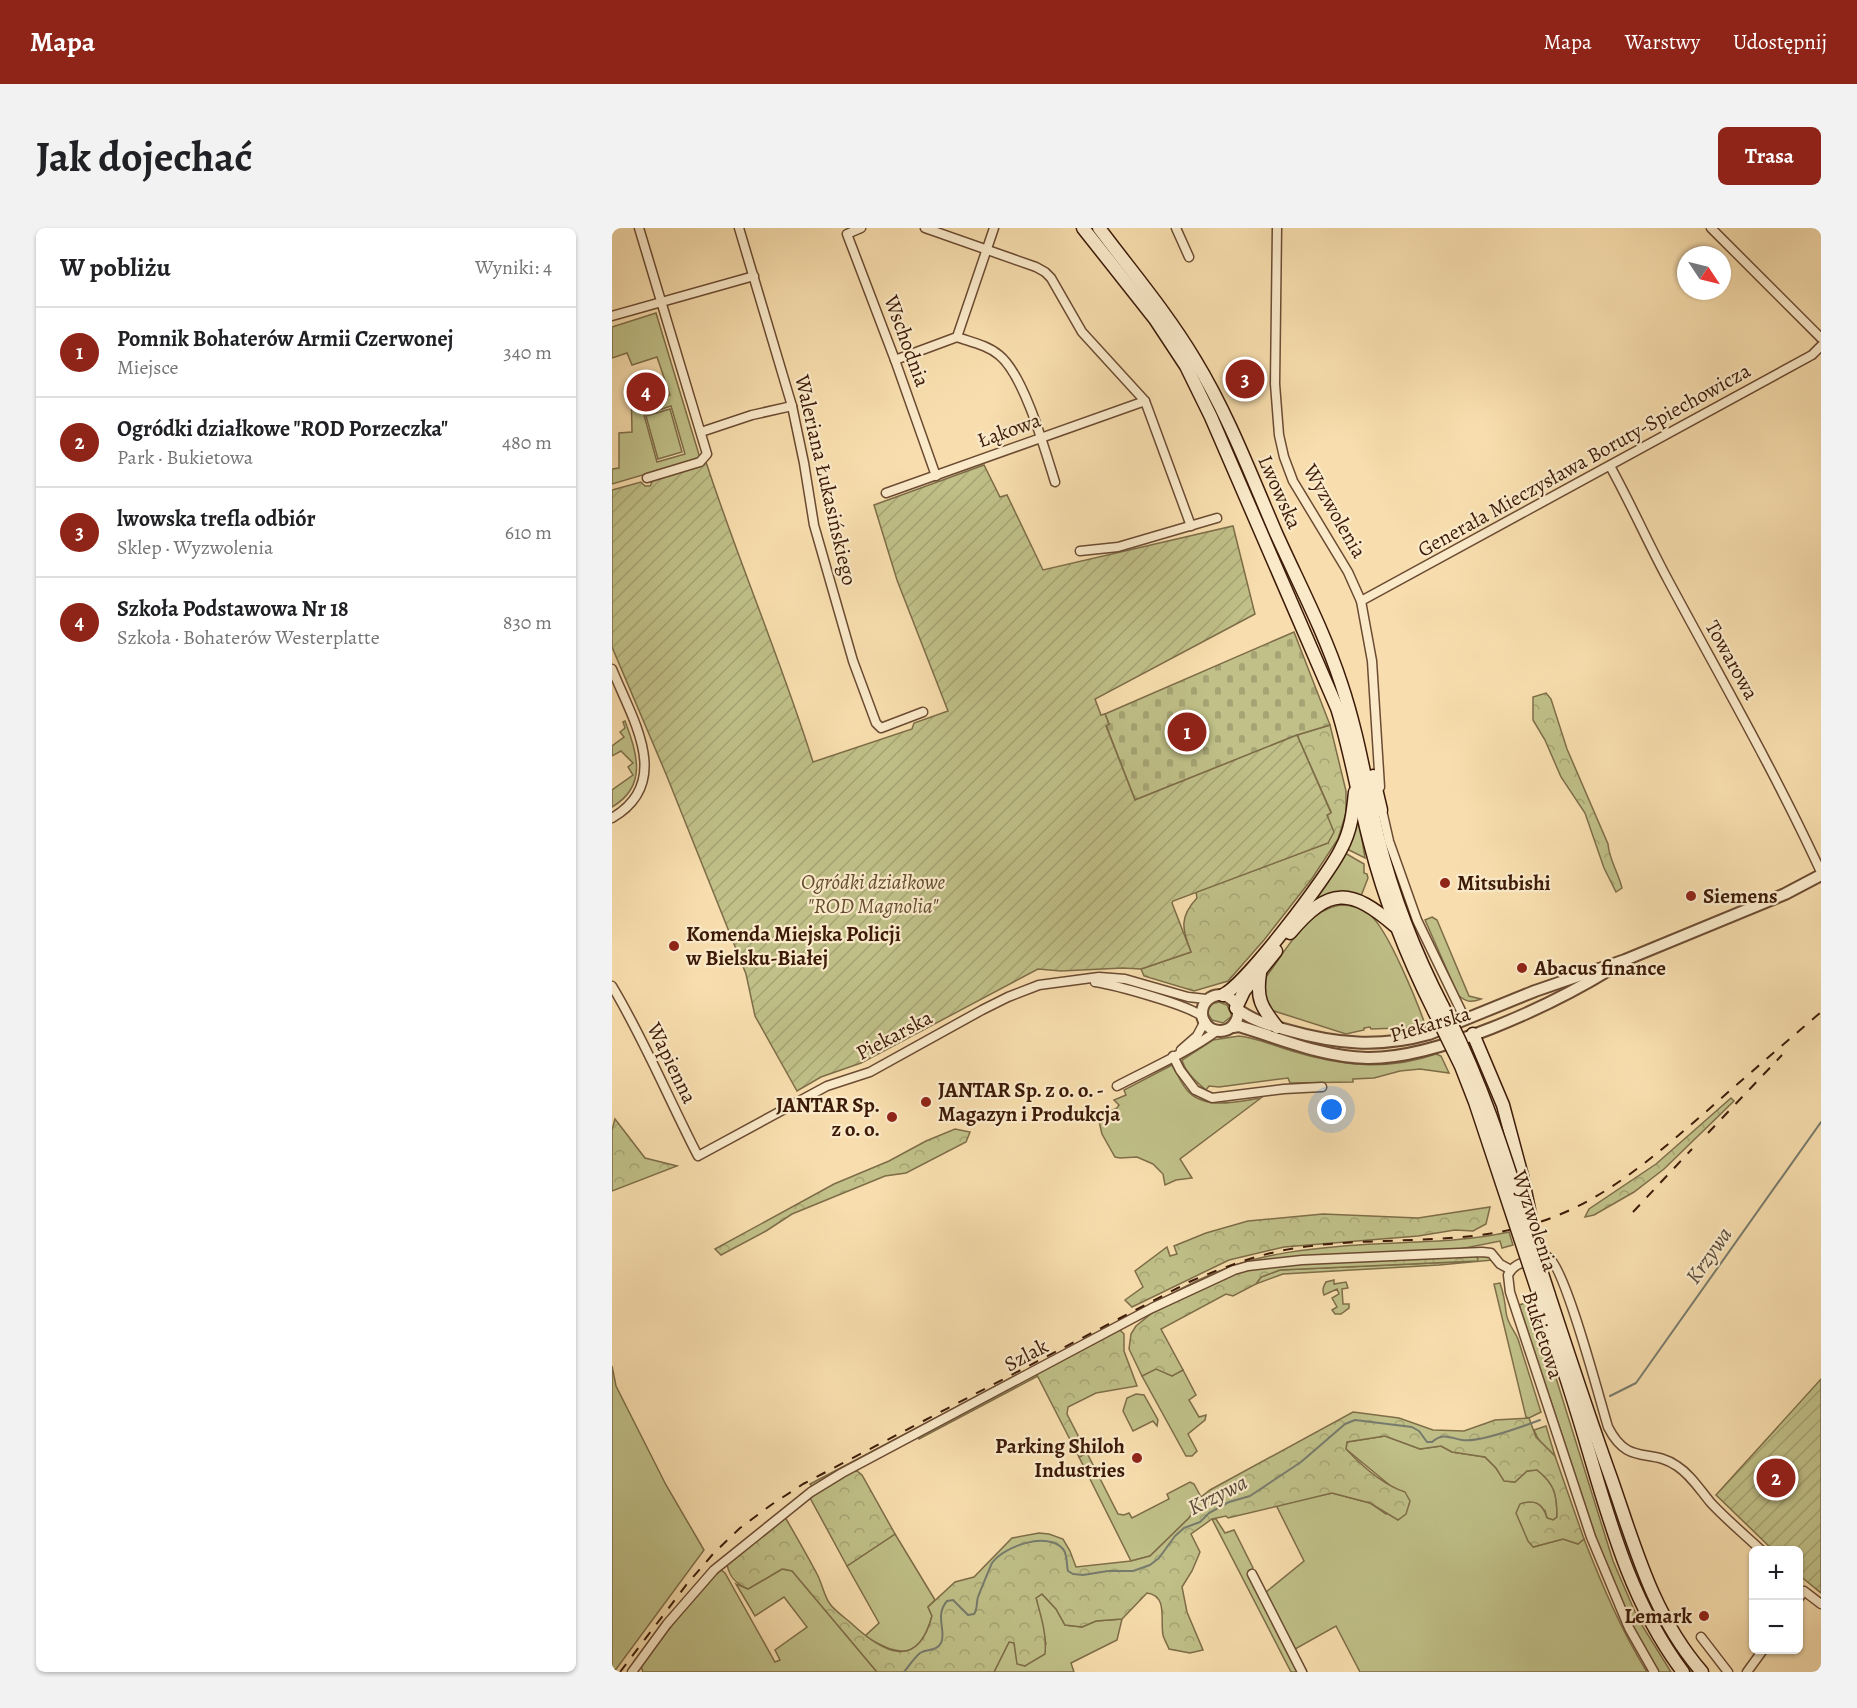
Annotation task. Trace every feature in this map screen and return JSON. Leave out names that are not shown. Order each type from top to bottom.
[{"type":"main road","name":"Lwowska","points":[[1083,228],[1166,335],[1198,389],[1326,680],[1344,728],[1356,778]]},
{"type":"main road","name":"Lwowska","points":[[1099,228],[1165,312],[1209,385],[1323,638],[1349,708],[1370,799]]},
{"type":"main road","points":[[1349,708],[1359,722],[1381,810]]},
{"type":"main road","name":"Wyzwolenia","points":[[1356,778],[1374,857],[1396,927],[1438,1009],[1464,1048],[1484,1098],[1531,1240],[1544,1297],[1602,1498],[1631,1581],[1655,1630],[1683,1672]]},
{"type":"main road","points":[[1222,995],[1230,992],[1274,941],[1335,860],[1350,826],[1356,778]]},
{"type":"main road","name":"Wyzwolenia","points":[[1370,799],[1384,861],[1401,914],[1475,1101],[1644,1576],[1676,1637],[1702,1672]]},
{"type":"main road","points":[[1236,1008],[1244,992],[1309,911],[1330,899],[1362,901],[1373,907],[1396,927]]},
{"type":"main road","points":[[1260,972],[1257,988],[1260,1004],[1276,1027]]},
{"type":"main road","points":[[1473,1034],[1503,1105],[1532,1219],[1531,1240]]},
{"type":"street","points":[[639,228],[707,454],[703,459],[647,478]]},
{"type":"street","name":"Waleriana Łukasińskiego","points":[[739,228],[792,406],[814,525],[853,661],[876,723],[884,728],[923,712]]},
{"type":"street","name":"Wschodnia","points":[[861,228],[847,234],[936,476]]},
{"type":"street","points":[[925,228],[1036,267],[1048,275],[1082,332],[1145,401],[1191,526]]},
{"type":"street","points":[[957,337],[994,228]]},
{"type":"street","points":[[1176,228],[1189,257]]},
{"type":"street","name":"Wyzwolenia","points":[[1277,228],[1275,384],[1279,435],[1284,457],[1293,480],[1348,572],[1362,601],[1372,661],[1381,810],[1389,841],[1417,920],[1465,1019]]},
{"type":"street","points":[[1712,228],[1821,338]]},
{"type":"street","points":[[612,316],[754,276]]},
{"type":"street","points":[[895,360],[957,337],[989,348],[1001,356],[1018,379],[1055,482]]},
{"type":"street","name":"Generała Mieczysława Boruty-Spiechowicza","points":[[1362,601],[1812,355],[1821,346]]},
{"type":"street","name":"Łąkowa","points":[[886,493],[1145,401]]},
{"type":"street","points":[[701,432],[752,415],[792,406]]},
{"type":"street","name":"Towarowa","points":[[1610,466],[1656,558],[1794,812],[1821,874]]},
{"type":"street","points":[[1080,551],[1118,547],[1217,518]]},
{"type":"street","points":[[612,669],[641,742],[645,771],[643,785],[634,800],[625,810],[612,818]]},
{"type":"street","name":"Piekarska","points":[[1236,1008],[1255,1020],[1329,1040],[1373,1044],[1411,1039],[1535,991],[1625,960],[1785,894],[1821,874]]},
{"type":"street","name":"Piekarska","points":[[1233,1027],[1239,1026],[1329,1053],[1367,1058],[1407,1054],[1473,1034],[1539,1006],[1593,980],[1625,960]]},
{"type":"street","name":"Piekarska","points":[[698,1156],[826,1086],[870,1072],[1008,997],[1039,985],[1099,977],[1125,979],[1188,998],[1206,999]]},
{"type":"street","name":"Piekarska","points":[[1082,980],[1117,986],[1197,1012],[1204,1019]]},
{"type":"street","name":"Wapienna","points":[[612,986],[653,1060],[671,1103],[698,1156]]},
{"type":"street","points":[[1173,1056],[1197,1036],[1204,1019],[1203,1005],[1206,999],[1222,995],[1232,999],[1237,1015],[1233,1027],[1226,1030],[1210,1028],[1204,1019]]},
{"type":"street","points":[[1465,1019],[1473,1034]]},
{"type":"street","points":[[1117,1086],[1198,1045],[1218,1030]]},
{"type":"street","points":[[1173,1056],[1195,1090],[1212,1098],[1322,1087]]},
{"type":"street","name":"Szlak","points":[[632,1672],[667,1624],[714,1570],[817,1488],[1092,1340],[1220,1275],[1248,1266],[1278,1262],[1482,1252],[1491,1253],[1500,1264],[1511,1270]]},
{"type":"street","name":"Bukietowa","points":[[1654,1672],[1629,1628],[1591,1537],[1510,1292],[1508,1277],[1511,1270],[1517,1265],[1540,1256],[1549,1257],[1554,1263],[1569,1300],[1605,1417],[1614,1438],[1632,1453],[1675,1464],[1756,1546]]},
{"type":"street","points":[[1252,1574],[1302,1672]]},
{"type":"street","points":[[1803,1590],[1821,1604]]},
{"type":"street","points":[[1701,1637],[1728,1672]]},
{"type":"street","points":[[1747,1672],[1760,1654]]},
{"type":"green space","points":[[656,313],[700,458],[612,484],[612,469],[619,468],[619,433],[632,432],[631,383],[633,382],[641,405],[670,395],[657,357],[632,365],[627,353],[612,358],[612,327]],"holes":[[[671,406],[685,454],[657,462],[644,415]]]},
{"type":"green space","points":[[670,409],[682,452],[658,459],[646,416]]},
{"type":"green space","name":"Ogródki działkowe \"ROD Magnolia\"","points":[[706,462],[813,762],[912,729],[914,723],[948,711],[897,580],[874,505],[984,465],[1000,497],[1007,495],[1043,570],[1233,526],[1255,614],[1095,699],[1101,715],[1105,714],[1109,724],[1106,726],[1135,800],[1297,735],[1331,813],[1327,815],[1334,832],[1328,843],[1173,901],[1191,952],[1141,969],[1061,971],[1038,969],[861,1063],[821,1077],[797,1091],[755,1016],[746,974],[666,774],[612,647],[612,490],[641,482],[645,486],[650,486],[654,478]]},
{"type":"green space","points":[[1294,632],[1330,725],[1297,735],[1135,800],[1106,725],[1109,724],[1105,714]]},
{"type":"green space","points":[[1546,693],[1551,699],[1567,749],[1608,844],[1622,888],[1616,892],[1604,868],[1585,813],[1561,777],[1545,740],[1533,720],[1533,697]]},
{"type":"green space","points":[[625,721],[636,757],[635,779],[623,799],[612,807],[612,790],[633,775],[628,767],[633,763],[621,751],[612,756],[612,746],[624,737],[620,732],[625,728],[623,722]]},
{"type":"green space","points":[[1330,725],[1346,791],[1346,813],[1338,839],[1311,880],[1228,981],[1194,991],[1144,976],[1141,969],[1191,952],[1184,924],[1187,911],[1197,898],[1196,892],[1328,843],[1327,814],[1331,812],[1297,735]]},
{"type":"green space","points":[[1358,815],[1365,858],[1347,849]]},
{"type":"green space","points":[[1345,853],[1364,864],[1364,873],[1368,878],[1361,896],[1310,906]]},
{"type":"green space","points":[[1340,905],[1359,908],[1367,912],[1377,923],[1402,968],[1426,1027],[1371,1029],[1370,1027],[1346,1034],[1271,1010],[1264,994],[1266,977],[1306,924],[1316,915]]},
{"type":"green space","points":[[1432,917],[1437,920],[1469,996],[1481,999],[1469,1001],[1458,995],[1425,920]]},
{"type":"green space","points":[[1219,1002],[1227,1005],[1232,1016],[1223,1023],[1212,1020],[1206,1011],[1211,1004]]},
{"type":"green space","points":[[1239,1036],[1310,1056],[1346,1063],[1400,1063],[1436,1054],[1441,1056],[1449,1073],[1420,1069],[1400,1071],[1374,1078],[1353,1079],[1353,1082],[1290,1083],[1288,1078],[1219,1087],[1209,1086],[1206,1090],[1188,1073],[1182,1060],[1213,1040]]},
{"type":"green space","points":[[1172,1065],[1187,1090],[1203,1101],[1222,1103],[1261,1098],[1180,1159],[1192,1178],[1176,1180],[1165,1185],[1163,1174],[1153,1164],[1137,1157],[1115,1157],[1102,1134],[1098,1117],[1117,1108],[1119,1105],[1114,1100],[1126,1095],[1124,1090]]},
{"type":"green space","points":[[1731,1098],[1734,1101],[1664,1169],[1634,1192],[1594,1215],[1585,1217],[1589,1209],[1656,1164]]},
{"type":"green space","points":[[615,1119],[645,1158],[677,1166],[612,1191],[612,1130]]},
{"type":"green space","points":[[955,1129],[970,1132],[966,1142],[906,1173],[885,1176],[792,1214],[721,1255],[715,1249],[834,1184],[889,1161],[926,1141]]},
{"type":"green space","points":[[1490,1207],[1486,1224],[1473,1231],[1455,1230],[1418,1236],[1284,1247],[1229,1260],[1132,1307],[1125,1300],[1143,1287],[1135,1271],[1167,1247],[1170,1256],[1177,1254],[1174,1246],[1206,1233],[1248,1221],[1323,1214],[1418,1218]]},
{"type":"green space","points":[[1509,1232],[1513,1245],[1502,1248],[1500,1241],[1460,1249],[1303,1256],[1252,1262],[1217,1273],[813,1488],[810,1484],[1200,1279],[1227,1268],[1263,1257],[1303,1250],[1447,1240]]},
{"type":"green space","points":[[1476,1256],[1487,1256],[1493,1260],[1283,1274],[1256,1284],[1261,1277],[1280,1270],[1476,1261]]},
{"type":"green space","points":[[1476,1256],[1477,1261],[1280,1270],[1261,1277],[1256,1284],[1233,1296],[1226,1294],[1161,1329],[1183,1370],[1172,1376],[1156,1369],[1142,1376],[1129,1349],[1131,1334],[1136,1326],[1152,1313],[1218,1279],[1262,1266]]},
{"type":"green space","points":[[1334,1280],[1334,1284],[1346,1282],[1348,1288],[1342,1289],[1343,1304],[1349,1304],[1349,1308],[1341,1314],[1335,1314],[1332,1310],[1337,1307],[1332,1298],[1339,1294],[1337,1289],[1324,1295],[1323,1292],[1326,1282]]},
{"type":"green space","points":[[1500,1283],[1508,1320],[1518,1339],[1541,1412],[1529,1418],[1526,1417],[1494,1284]]},
{"type":"green space","points":[[1532,1301],[1613,1561],[1638,1619],[1671,1672],[1658,1672],[1643,1647],[1604,1562],[1519,1305]]},
{"type":"green space","points":[[1119,1329],[1124,1334],[1124,1351],[1137,1386],[1096,1393],[1068,1407],[1067,1414],[1087,1453],[1079,1457],[1036,1373]]},
{"type":"green space","points":[[612,1366],[616,1386],[666,1485],[704,1550],[614,1672],[612,1672]]},
{"type":"green space","points":[[1156,1368],[1172,1376],[1183,1370],[1196,1395],[1189,1400],[1199,1417],[1206,1415],[1205,1420],[1188,1434],[1197,1451],[1192,1456],[1186,1456],[1142,1376]]},
{"type":"green space","points":[[1036,1373],[1038,1376],[919,1439],[917,1436]]},
{"type":"green space","points":[[1821,1379],[1821,1593],[1803,1578],[1803,1546],[1769,1546],[1716,1495]]},
{"type":"green space","points":[[1136,1394],[1144,1395],[1158,1420],[1157,1426],[1153,1421],[1133,1431],[1123,1411],[1127,1398]]},
{"type":"green space","points":[[1353,1412],[1399,1418],[1433,1430],[1464,1431],[1495,1420],[1529,1418],[1536,1437],[1555,1456],[1584,1539],[1578,1544],[1563,1539],[1533,1547],[1528,1541],[1516,1513],[1520,1504],[1534,1502],[1543,1509],[1547,1518],[1553,1520],[1557,1517],[1554,1490],[1548,1480],[1537,1470],[1527,1471],[1515,1482],[1504,1481],[1485,1457],[1452,1452],[1441,1446],[1420,1449],[1385,1436],[1347,1442],[1346,1449],[1381,1480],[1405,1492],[1410,1501],[1406,1514],[1398,1520],[1370,1503],[1332,1493],[1228,1518],[1226,1516],[1212,1519],[1191,1534],[1200,1552],[1182,1587],[1187,1612],[1203,1650],[1190,1653],[1169,1649],[1163,1635],[1162,1609],[1154,1595],[1147,1593],[1122,1619],[1096,1621],[1082,1627],[1065,1625],[1056,1609],[1042,1594],[1036,1598],[1042,1619],[1045,1654],[1025,1666],[1017,1664],[1014,1643],[1009,1642],[994,1672],[877,1672],[792,1571],[782,1569],[748,1589],[734,1580],[729,1573],[727,1564],[785,1517],[817,1574],[832,1607],[875,1642],[898,1651],[908,1650],[917,1645],[925,1634],[932,1616],[928,1607],[955,1582],[974,1577],[1012,1538],[1039,1533],[1063,1539],[1076,1567],[1131,1561],[1150,1556],[1189,1518],[1201,1497],[1210,1490]]},
{"type":"green space","points":[[1546,1426],[1555,1456],[1540,1441],[1534,1430]]},
{"type":"green space","points":[[1385,1436],[1420,1449],[1441,1446],[1452,1452],[1485,1457],[1505,1481],[1515,1482],[1527,1471],[1537,1470],[1543,1475],[1554,1490],[1557,1517],[1553,1520],[1547,1518],[1545,1511],[1534,1547],[1563,1539],[1578,1544],[1584,1539],[1612,1607],[1647,1672],[1360,1672],[1336,1626],[1295,1649],[1307,1672],[1304,1672],[1256,1573],[1266,1592],[1304,1561],[1276,1505],[1332,1493],[1370,1503],[1386,1514],[1393,1488],[1346,1449],[1347,1442]]},
{"type":"green space","points":[[1087,1453],[1118,1514],[1129,1513],[1132,1518],[1169,1499],[1167,1494],[1190,1482],[1194,1484],[1201,1497],[1189,1518],[1150,1556],[1131,1561],[1079,1457]]},
{"type":"green space","points":[[1596,1454],[1650,1602],[1696,1672],[1690,1672],[1673,1648],[1644,1596],[1622,1540]]},
{"type":"green space","points":[[853,1471],[862,1475],[895,1534],[847,1566],[809,1496]]},
{"type":"green space","points":[[1212,1519],[1216,1519],[1225,1533],[1234,1530],[1253,1568],[1249,1574],[1299,1672],[1291,1672]]},
{"type":"green space","points":[[895,1534],[935,1600],[928,1607],[932,1616],[921,1641],[907,1651],[888,1648],[865,1636],[879,1623],[847,1566]]},
{"type":"green space","points":[[782,1569],[792,1570],[877,1672],[643,1672],[641,1666],[664,1635],[715,1573],[721,1570],[725,1573],[775,1662],[780,1660],[775,1650],[807,1627],[784,1597],[755,1616],[736,1584],[748,1589]]},
{"type":"green space","points":[[1042,1594],[1056,1609],[1065,1625],[1082,1627],[1096,1621],[1122,1619],[1117,1640],[1071,1663],[1074,1672],[994,1672],[1009,1642],[1014,1642],[1018,1664],[1025,1666],[1046,1644],[1036,1598]]},
{"type":"waterway","name":"Krzywa","points":[[1610,1396],[1636,1383],[1821,1122]]},
{"type":"waterway","name":"Krzywa","points":[[904,1672],[920,1653],[937,1648],[941,1643],[943,1634],[941,1612],[947,1601],[953,1600],[968,1615],[974,1614],[978,1597],[992,1563],[1016,1546],[1037,1541],[1056,1544],[1065,1551],[1068,1571],[1073,1574],[1133,1571],[1150,1565],[1159,1558],[1184,1528],[1200,1522],[1209,1513],[1229,1502],[1250,1496],[1301,1462],[1345,1424],[1355,1420],[1412,1427],[1419,1431],[1427,1442],[1443,1436],[1462,1440],[1479,1439],[1540,1420]]},
{"type":"railway","points":[[620,1672],[687,1584],[713,1554],[740,1528],[803,1484],[1189,1282],[1228,1266],[1255,1257],[1324,1244],[1438,1239],[1494,1233],[1549,1219],[1574,1208],[1644,1164],[1821,1012]]},
{"type":"railway","points":[[1708,1133],[1782,1055]]},
{"type":"railway","points":[[1633,1212],[1692,1149]]},
{"type":"place","name":"lwowska trefla odbiór","points":[[1245,379]]},
{"type":"place","name":"Szkoła Podstawowa Nr 18","points":[[646,392]]},
{"type":"place","name":"Pomnik Bohaterów Armii Czerwonej","points":[[1187,732]]},
{"type":"place","name":"Mitsubishi","points":[[1445,883]]},
{"type":"place","name":"Siemens","points":[[1691,896]]},
{"type":"place","name":"Komenda Miejska Policji w Bielsku-Białej","points":[[674,946]]},
{"type":"place","name":"Abacus finance","points":[[1522,968]]},
{"type":"place","name":"JANTAR Sp. z o. o. - Magazyn i Produkcja","points":[[926,1102]]},
{"type":"place","name":"JANTAR Sp. z o. o.","points":[[892,1117]]},
{"type":"place","name":"Parking Shiloh Industries","points":[[1137,1458]]},
{"type":"place","name":"Ogródki działkowe \"ROD Porzeczka\"","points":[[1776,1478]]},
{"type":"place","name":"Lemark","points":[[1704,1616]]}]
